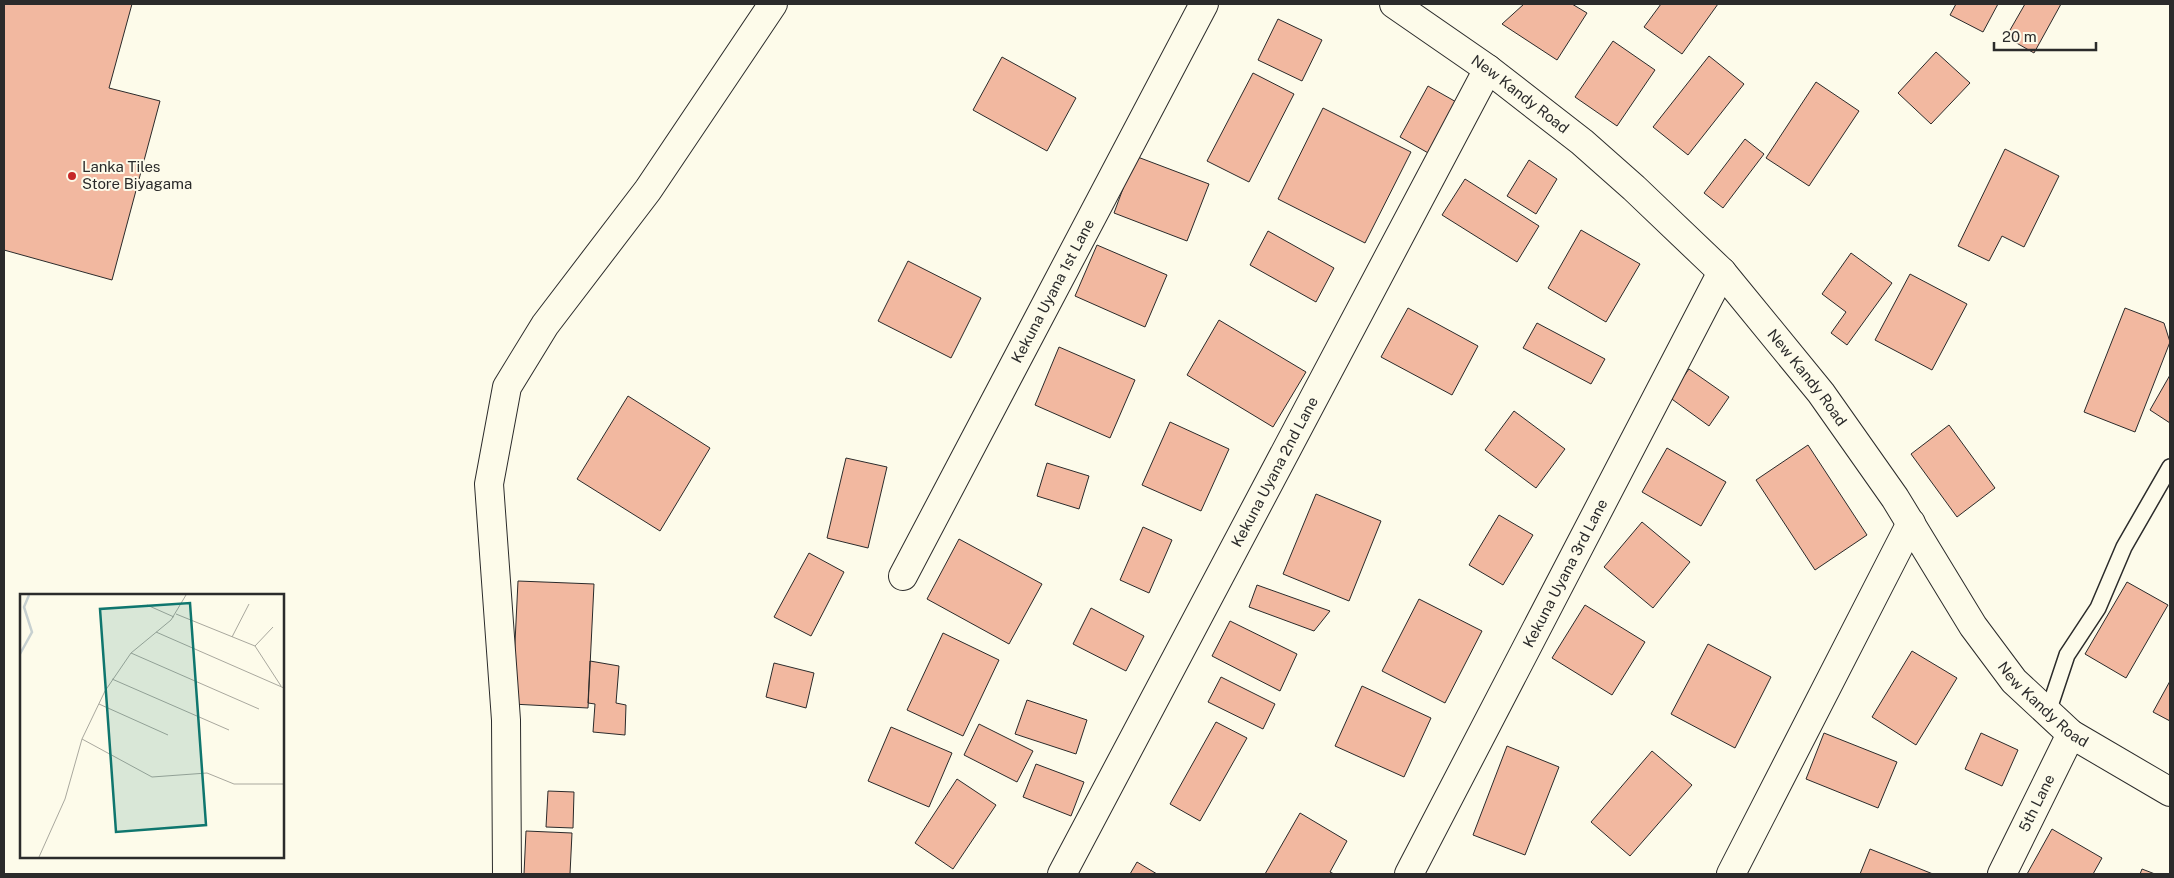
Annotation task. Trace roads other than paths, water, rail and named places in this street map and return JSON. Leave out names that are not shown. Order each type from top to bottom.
[{"type":"street","points":[[507,874],[506,720],[489,484],[507,387],[545,325],[648,190],[773,4]]},
{"type":"street","name":"Kekuna Uyana 1st Lane","points":[[903,576],[1204,4]]},
{"type":"street","name":"New Kandy Road","points":[[1394,4],[1488,69],[1582,142],[1722,272],[1821,393],[1895,498],[1973,626],[2014,681],[2071,734],[2170,792]]},
{"type":"street","name":"Kekuna Uyana 2nd Lane","points":[[1062,874],[1488,69]]},
{"type":"street","name":"Kekuna Uyana 3rd Lane","points":[[1409,874],[1722,272]]},
{"type":"street","points":[[1731,874],[1911,523]]},
{"type":"street","name":"5th Lane","points":[[2002,874],[2071,734]]},
{"type":"lane","points":[[2048,712],[2067,655],[2098,608],[2124,547],[2170,467]]},
{"type":"place","name":"Lanka Tiles Store Biyagama","points":[[72,176]]}]
